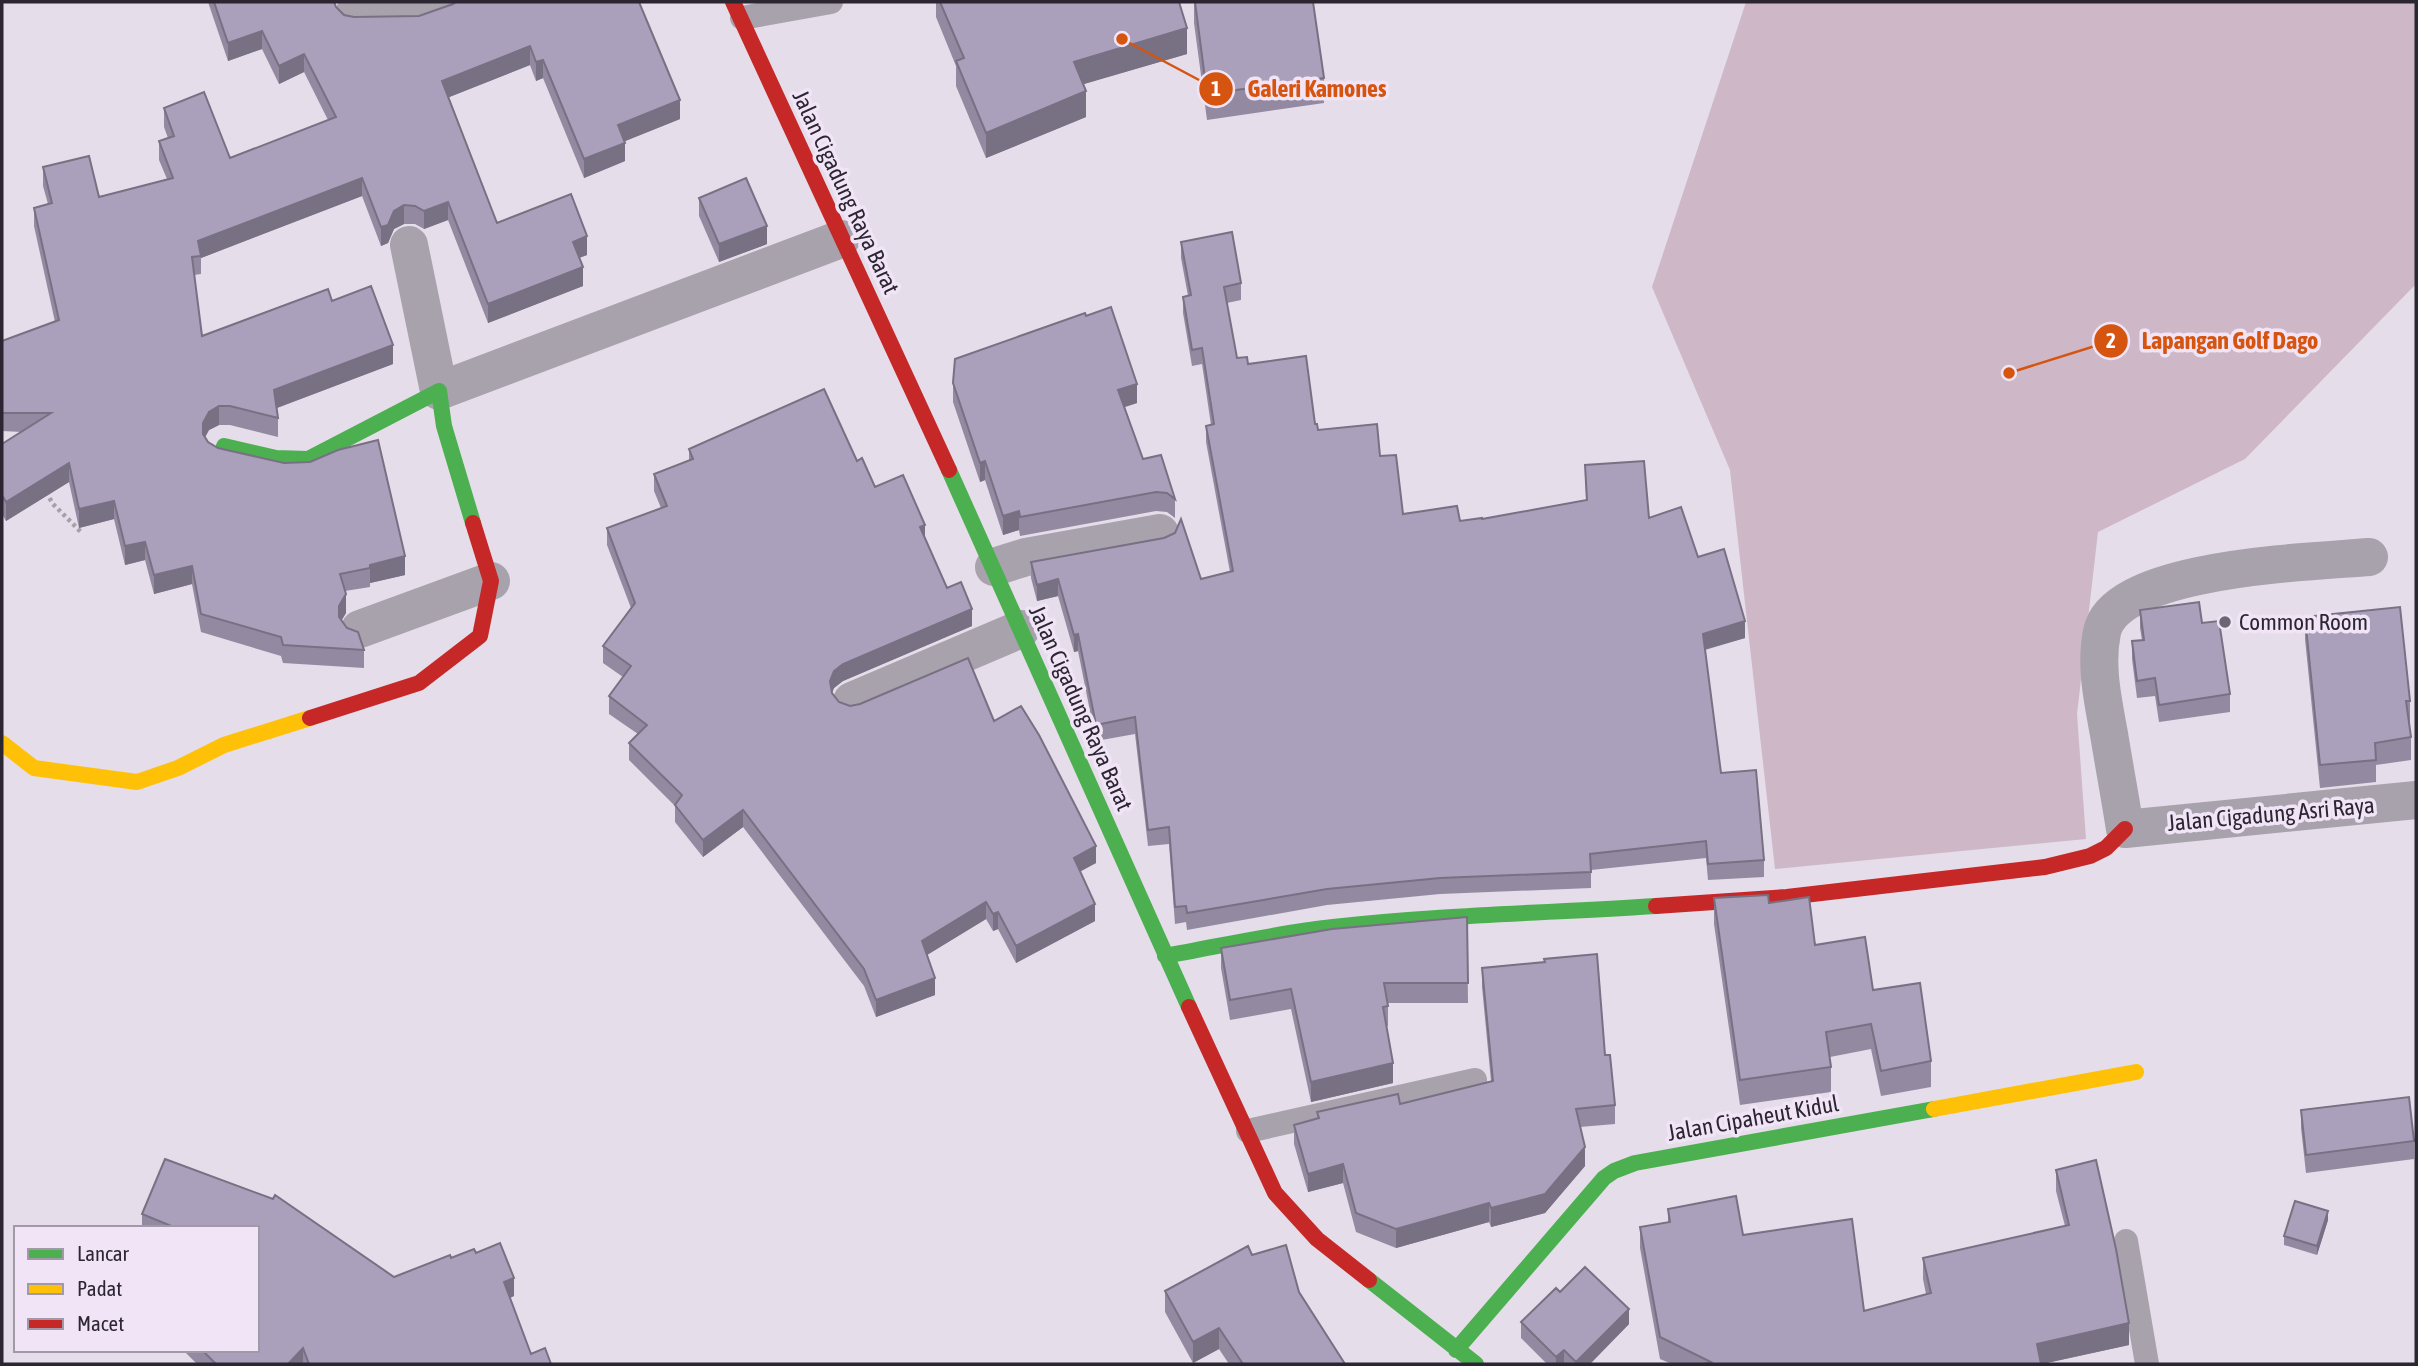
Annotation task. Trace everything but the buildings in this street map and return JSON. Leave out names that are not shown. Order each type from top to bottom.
[{"type":"street","points":[[354,14],[418,13],[445,2]]},
{"type":"street","name":"Jalan Cigadung Raya Barat","points":[[738,10],[994,567],[1165,956],[1275,1193],[1317,1239],[1476,1364]]},
{"type":"street","points":[[224,446],[266,457],[296,461],[308,459],[439,391],[841,239]]},
{"type":"street","points":[[2,743],[34,768],[137,782],[178,768],[224,746],[419,683],[480,636],[491,581],[444,426],[409,245]]},
{"type":"street","points":[[994,567],[1026,557],[1160,533]]},
{"type":"street","points":[[1165,956],[1329,927],[1442,916],[1544,913],[1787,897],[2045,867],[2090,856],[2106,848],[2125,829],[2100,681],[2102,631],[2116,607],[2151,588],[2225,570],[2369,557]]},
{"type":"street","points":[[360,629],[491,581]]},
{"type":"street","points":[[852,701],[1021,629]]},
{"type":"street","name":"Jalan Cigadung Asri Raya","points":[[2125,829],[2416,800]]},
{"type":"street","name":"Jalan Cipaheut Kidul","points":[[1456,1350],[1604,1178],[1614,1171],[1635,1163],[2136,1072]]},
{"type":"lane","points":[[738,10],[831,2]]},
{"type":"lane","points":[[1248,1131],[1475,1080]]},
{"type":"lane","points":[[2126,1241],[2147,1364]]},
{"type":"path","points":[[42,487],[53,503],[81,532]]},
{"type":"shaded area","points":[[1746,2],[2416,2],[2416,284],[2245,459],[2098,532],[2077,714],[2086,839],[1775,869],[1730,470],[1652,287]]},
{"type":"traffic: fast","points":[[224,446],[276,458],[308,459],[439,391],[444,426],[473,523]]},
{"type":"traffic: fast","points":[[949,470],[1189,1007]]},
{"type":"traffic: fast","points":[[1165,956],[1333,927],[1454,917],[1656,906]]},
{"type":"traffic: fast","points":[[1456,1350],[1604,1178],[1614,1171],[1635,1163],[1934,1109]]},
{"type":"traffic: fast","points":[[1369,1280],[1476,1364]]},
{"type":"traffic: slow","points":[[2,743],[34,768],[137,782],[178,768],[224,745],[310,718]]},
{"type":"traffic: slow","points":[[1934,1109],[2136,1072]]},
{"type":"traffic: jam","points":[[733,2],[949,470]]},
{"type":"traffic: jam","points":[[310,718],[419,683],[480,636],[491,581],[473,523]]},
{"type":"traffic: jam","points":[[1656,906],[1787,897],[2045,867],[2090,856],[2106,848],[2125,829]]},
{"type":"traffic: jam","points":[[1189,1007],[1275,1193],[1317,1239],[1369,1280]]},
{"type":"place","name":"Galeri Kamones","points":[[1122,39]]},
{"type":"place","name":"Lapangan Golf Dago","points":[[2009,373]]},
{"type":"place","name":"Common Room","points":[[2225,622]]}]
